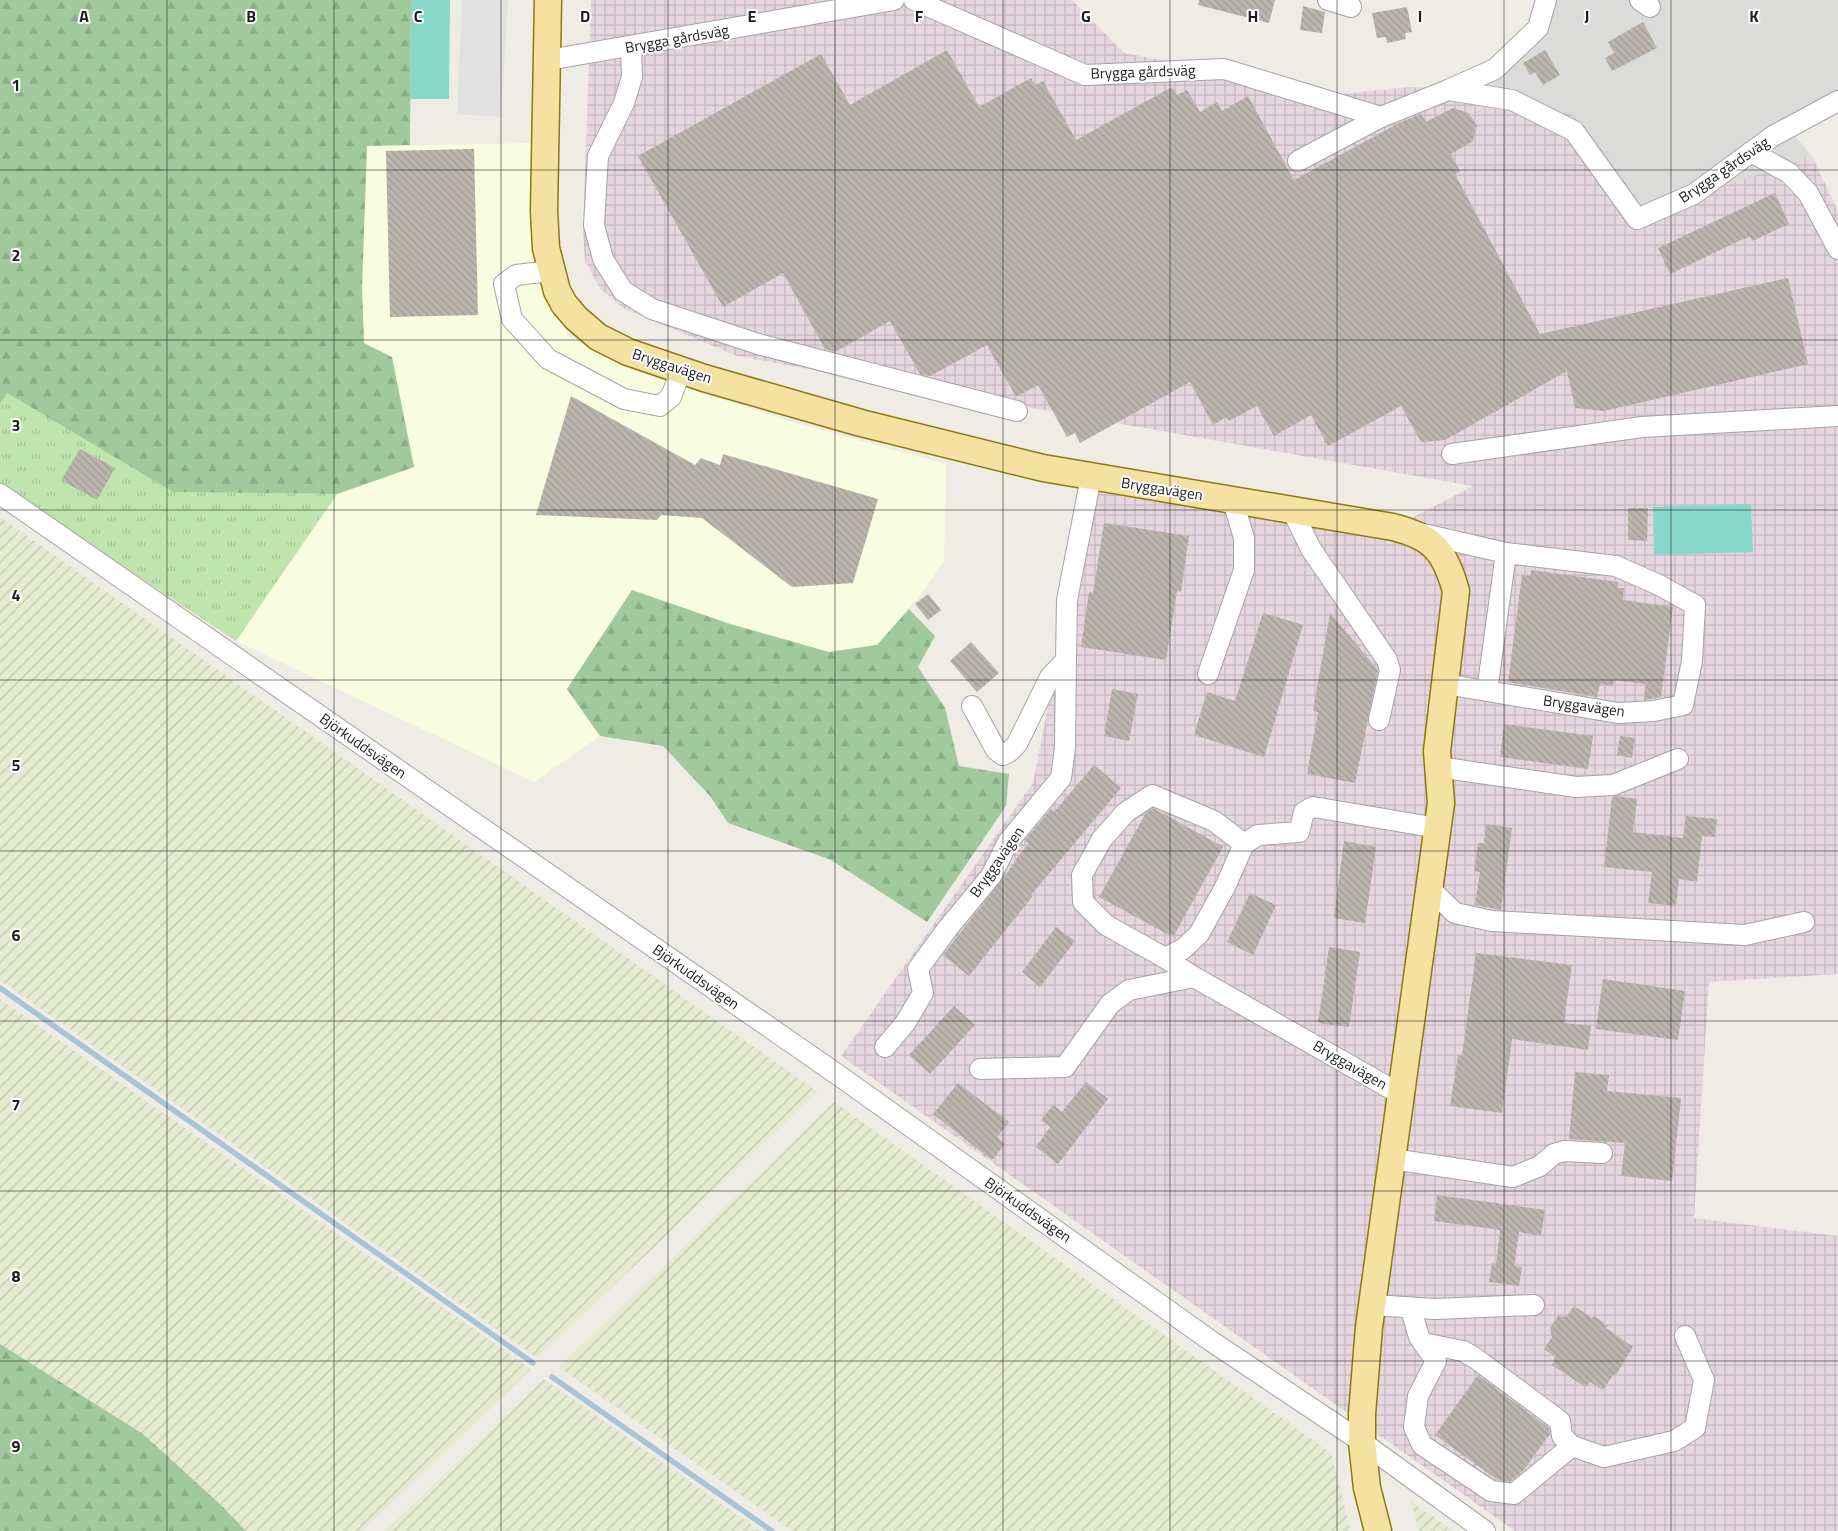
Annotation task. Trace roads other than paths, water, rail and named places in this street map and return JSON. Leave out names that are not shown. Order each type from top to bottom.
[{"type":"main road","name":"Bryggavägen","points":[[548,0],[544,211],[546,248],[551,271],[564,304],[576,318],[598,337],[628,352],[681,370],[861,423],[1043,468],[1417,533],[1443,557],[1451,572],[1456,591],[1437,751],[1441,803],[1392,1159],[1364,1384],[1362,1442],[1367,1488],[1378,1531]]},
{"type":"street","name":"Brygga gårdsväg","points":[[548,60],[894,0]]},
{"type":"street","name":"Brygga gårdsväg","points":[[914,0],[1086,75],[1224,69],[1381,117]]},
{"type":"street","points":[[1328,0],[1351,7]]},
{"type":"street","points":[[1298,161],[1381,117],[1495,69],[1538,28],[1546,0]]},
{"type":"street","points":[[631,47],[632,77],[624,103],[598,156],[594,225],[603,258],[624,291],[652,308],[758,344],[1017,411]]},
{"type":"street","name":"Brygga gårdsväg","points":[[1448,90],[1512,100],[1574,131],[1637,219],[1694,194],[1773,136],[1838,101]]},
{"type":"street","points":[[1751,152],[1789,172],[1808,193],[1838,249]]},
{"type":"street","points":[[551,271],[516,275],[504,284],[512,319],[548,359],[624,399],[660,406],[671,397],[681,370]]},
{"type":"street","points":[[1452,454],[1642,427],[1838,416]]},
{"type":"street","name":"Bryggavägen","points":[[885,1047],[906,1022],[923,993],[918,969],[990,876],[1008,842],[1062,778],[1065,748],[1068,600],[1091,477]]},
{"type":"street","name":"Björkuddsvägen","points":[[0,494],[841,1077],[1211,1341],[1362,1442],[1485,1531]]},
{"type":"street","points":[[1208,674],[1244,570],[1244,538],[1233,501]]},
{"type":"street","points":[[1292,510],[1311,550],[1387,660],[1390,670],[1379,720]]},
{"type":"street","name":"Bryggavägen","points":[[1417,533],[1506,553],[1616,566],[1659,585],[1695,605],[1692,661],[1683,705],[1654,711],[1618,713],[1446,684]]},
{"type":"street","points":[[1487,691],[1506,553]]},
{"type":"street","points":[[972,706],[996,750],[1003,755],[1017,744],[1050,677],[1066,660]]},
{"type":"street","points":[[1438,767],[1576,787],[1613,785],[1678,759]]},
{"type":"street","name":"Bryggavägen","points":[[1244,844],[1214,821],[1152,795],[1126,812],[1102,839],[1082,875],[1083,902],[1106,925],[1402,1095]]},
{"type":"street","points":[[1165,958],[1183,950],[1199,934],[1225,887],[1244,844],[1258,836],[1299,832],[1304,812],[1313,807],[1438,828]]},
{"type":"street","points":[[1430,889],[1455,913],[1492,921],[1745,935],[1804,922]]},
{"type":"street","points":[[980,1069],[1065,1068],[1110,1004],[1129,990],[1194,977]]},
{"type":"street","points":[[1392,1159],[1512,1177],[1540,1166],[1554,1154],[1564,1151],[1602,1153]]},
{"type":"street","points":[[1373,1305],[1411,1309],[1534,1305]]},
{"type":"street","points":[[1411,1309],[1419,1337],[1436,1361],[1418,1396],[1414,1427],[1422,1445],[1491,1492],[1514,1494],[1572,1446]]},
{"type":"street","points":[[1423,1343],[1463,1351],[1475,1358],[1560,1421],[1562,1436],[1572,1446],[1604,1457],[1674,1441],[1694,1428],[1704,1380],[1685,1336]]},
{"type":"waterway","points":[[0,988],[533,1363]]},
{"type":"waterway","points":[[552,1377],[772,1531]]}]
